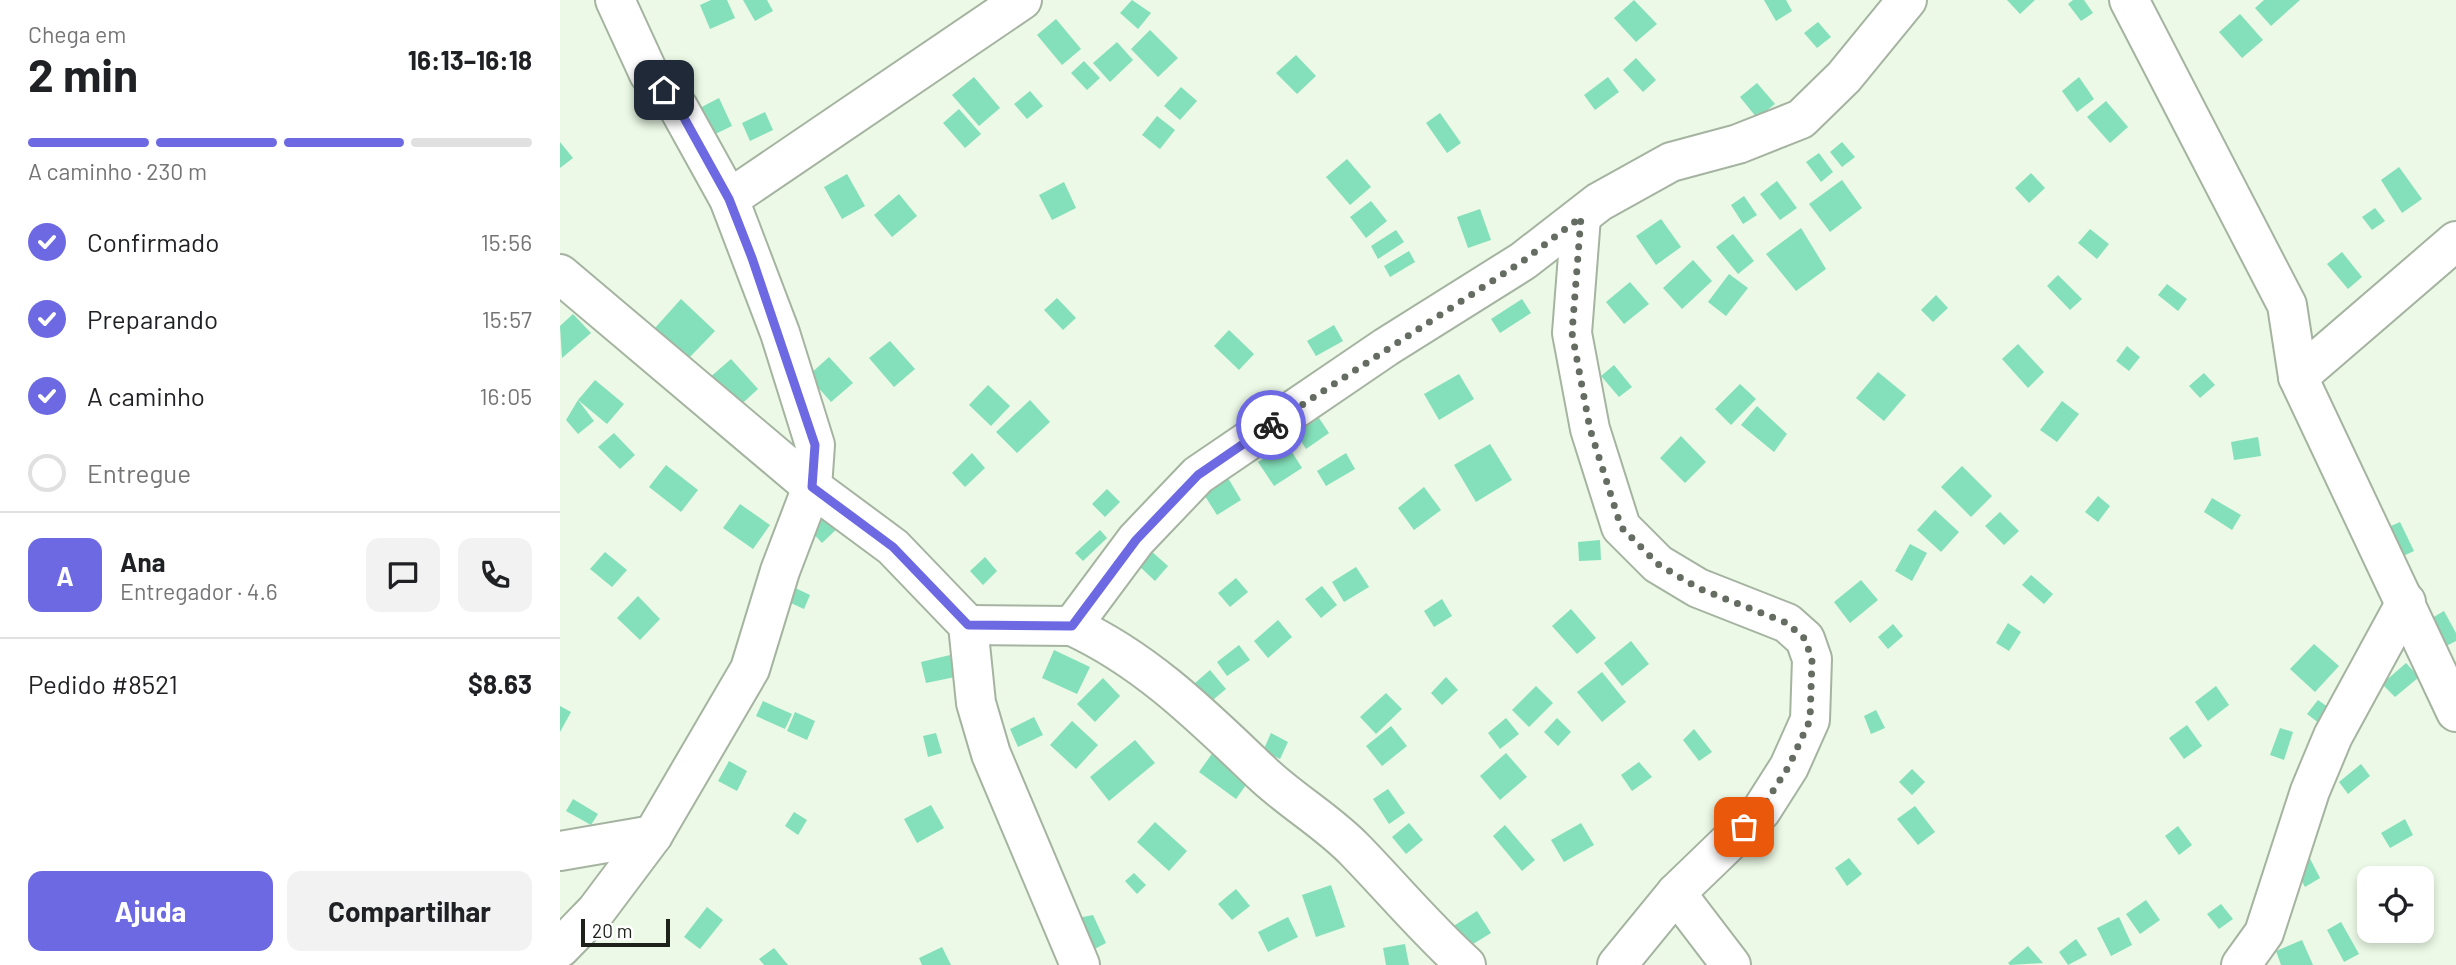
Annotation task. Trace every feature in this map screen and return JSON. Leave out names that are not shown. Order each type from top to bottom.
[{"type":"street","points":[[560,948],[596,911],[653,835],[750,669],[780,571],[812,487],[815,445],[779,333],[729,199],[678,107],[649,74],[615,0]]},
{"type":"street","points":[[729,199],[1022,0]]},
{"type":"street","points":[[1072,626],[1136,540],[1198,475],[1387,347],[1523,261],[1599,202],[1671,162],[1738,144],[1801,119],[1844,77],[1907,0]]},
{"type":"street","points":[[2129,0],[2287,305],[2298,377],[2456,712]]},
{"type":"street","points":[[1581,217],[1572,333],[1590,429],[1621,527],[1658,564],[1698,588],[1787,623],[1805,639],[1812,660],[1810,720],[1789,766],[1760,811],[1676,893],[1617,965]]},
{"type":"street","points":[[2298,377],[2456,241]]},
{"type":"street","points":[[560,274],[812,487],[893,547],[968,625],[976,703],[991,754],[1080,965]]},
{"type":"street","points":[[2241,965],[2264,933],[2310,791],[2333,736],[2406,602]]},
{"type":"street","points":[[968,625],[1072,626],[1110,643],[1164,682],[1274,785],[1353,848],[1465,965]]},
{"type":"street","points":[[560,851],[653,835]]},
{"type":"street","points":[[1676,893],[1731,965]]},
{"type":"building","points":[[711,0],[727,0],[735,18],[710,29],[700,5]]},
{"type":"building","points":[[743,0],[767,0],[773,11],[755,21]]},
{"type":"building","points":[[1132,0],[1151,13],[1138,29],[1120,13]]},
{"type":"building","points":[[1634,0],[1657,24],[1636,42],[1614,18]]},
{"type":"building","points":[[1764,0],[1786,0],[1792,11],[1776,21]]},
{"type":"building","points":[[2007,0],[2035,0],[2020,14]]},
{"type":"building","points":[[2073,0],[2084,0],[2093,13],[2081,21],[2068,4]]},
{"type":"building","points":[[2264,0],[2300,0],[2271,26],[2255,8]]},
{"type":"building","points":[[2240,14],[2263,40],[2242,58],[2219,32]]},
{"type":"building","points":[[1056,19],[1081,49],[1062,65],[1037,35]]},
{"type":"building","points":[[1818,22],[1831,37],[1817,48],[1804,33]]},
{"type":"building","points":[[1150,30],[1178,58],[1158,77],[1131,49]]},
{"type":"building","points":[[1117,42],[1133,60],[1110,82],[1093,63]]},
{"type":"building","points":[[1296,55],[1316,76],[1297,94],[1276,73]]},
{"type":"building","points":[[1636,58],[1656,80],[1643,92],[1623,70]]},
{"type":"building","points":[[1084,61],[1100,78],[1087,90],[1071,73]]},
{"type":"building","points":[[974,77],[1000,108],[979,126],[952,95]]},
{"type":"building","points":[[1608,77],[1619,92],[1595,110],[1584,95]]},
{"type":"building","points":[[2079,77],[2094,99],[2077,112],[2062,91]]},
{"type":"building","points":[[1757,83],[1775,104],[1757,118],[1740,97]]},
{"type":"building","points":[[1181,87],[1197,101],[1180,120],[1164,106]]},
{"type":"building","points":[[1030,91],[1043,106],[1027,119],[1014,104]]},
{"type":"building","points":[[719,98],[732,126],[711,136],[698,109]]},
{"type":"building","points":[[2106,101],[2128,127],[2110,143],[2087,117]]},
{"type":"building","points":[[959,109],[981,134],[965,148],[943,123]]},
{"type":"building","points":[[765,112],[773,130],[750,141],[742,123]]},
{"type":"building","points":[[1440,113],[1461,143],[1447,153],[1426,123]]},
{"type":"building","points":[[1157,116],[1175,130],[1160,149],[1142,135]]},
{"type":"building","points":[[560,142],[573,158],[560,168]]},
{"type":"building","points":[[1842,142],[1855,157],[1842,167],[1830,152]]},
{"type":"building","points":[[1819,153],[1833,172],[1821,182],[1806,162]]},
{"type":"building","points":[[1347,159],[1371,187],[1350,205],[1326,177]]},
{"type":"building","points":[[2399,167],[2422,199],[2402,213],[2381,180]]},
{"type":"building","points":[[2031,173],[2045,188],[2029,203],[2015,188]]},
{"type":"building","points":[[847,174],[865,206],[842,219],[824,187]]},
{"type":"building","points":[[1842,180],[1862,208],[1830,232],[1809,204]]},
{"type":"building","points":[[1777,181],[1797,208],[1780,220],[1760,194]]},
{"type":"building","points":[[1064,182],[1076,208],[1052,220],[1039,195]]},
{"type":"building","points":[[899,194],[917,216],[892,237],[874,215]]},
{"type":"building","points":[[1744,196],[1757,215],[1743,224],[1731,205]]},
{"type":"building","points":[[1371,201],[1387,221],[1366,238],[1350,217]]},
{"type":"building","points":[[2375,208],[2385,221],[2372,230],[2362,217]]},
{"type":"building","points":[[1480,209],[1491,240],[1468,248],[1457,217]]},
{"type":"building","points":[[1661,219],[1681,247],[1656,265],[1636,236]]},
{"type":"building","points":[[1801,228],[1826,269],[1796,291],[1766,254]]},
{"type":"building","points":[[2090,229],[2109,244],[2097,259],[2078,243]]},
{"type":"building","points":[[1396,230],[1404,242],[1378,259],[1371,246]]},
{"type":"building","points":[[1733,234],[1754,261],[1738,274],[1716,247]]},
{"type":"building","points":[[1409,251],[1415,262],[1390,277],[1384,266]]},
{"type":"building","points":[[2342,252],[2362,277],[2348,289],[2327,264]]},
{"type":"building","points":[[1693,260],[1712,281],[1682,309],[1663,288]]},
{"type":"building","points":[[1729,274],[1748,288],[1726,316],[1708,302]]},
{"type":"building","points":[[2058,275],[2082,299],[2070,310],[2047,286]]},
{"type":"building","points":[[1630,282],[1649,304],[1624,324],[1606,302]]},
{"type":"building","points":[[2167,284],[2187,299],[2178,311],[2158,295]]},
{"type":"building","points":[[1936,295],[1948,308],[1933,322],[1921,310]]},
{"type":"building","points":[[1057,298],[1076,318],[1063,330],[1044,310]]},
{"type":"building","points":[[681,299],[715,331],[688,359],[655,328]]},
{"type":"building","points":[[1522,299],[1531,313],[1500,333],[1491,319]]},
{"type":"building","points":[[573,314],[591,333],[562,358],[560,326]]},
{"type":"building","points":[[1334,325],[1343,341],[1316,356],[1307,341]]},
{"type":"building","points":[[1229,330],[1254,354],[1239,370],[1214,346]]},
{"type":"building","points":[[890,341],[915,369],[894,387],[869,358]]},
{"type":"building","points":[[2018,344],[2044,372],[2028,388],[2002,359]]},
{"type":"building","points":[[2127,346],[2140,357],[2129,371],[2116,361]]},
{"type":"building","points":[[829,357],[853,383],[831,402],[808,376]]},
{"type":"building","points":[[731,359],[758,389],[735,410],[708,379]]},
{"type":"building","points":[[1614,365],[1632,387],[1619,397],[1601,376]]},
{"type":"building","points":[[1878,372],[1906,395],[1884,421],[1856,398]]},
{"type":"building","points":[[2204,373],[2215,385],[2200,398],[2189,386]]},
{"type":"building","points":[[1459,374],[1474,399],[1439,420],[1424,394]]},
{"type":"building","points":[[595,380],[624,404],[607,424],[578,400]]},
{"type":"building","points":[[1740,384],[1756,399],[1731,425],[1715,409]]},
{"type":"building","points":[[988,385],[1010,406],[991,426],[969,405]]},
{"type":"building","points":[[578,400],[594,421],[578,434],[566,420]]},
{"type":"building","points":[[1030,400],[1050,422],[1017,453],[996,432]]},
{"type":"building","points":[[2062,401],[2079,414],[2057,442],[2040,430]]},
{"type":"building","points":[[1757,406],[1787,434],[1774,452],[1741,425]]},
{"type":"building","points":[[1319,418],[1329,433],[1306,449],[1296,433]]},
{"type":"building","points":[[614,433],[635,455],[620,469],[598,447]]},
{"type":"building","points":[[1681,436],[1706,462],[1685,483],[1660,458]]},
{"type":"building","points":[[2258,437],[2261,456],[2234,460],[2231,442]]},
{"type":"building","points":[[1287,444],[1302,468],[1274,486],[1258,462]]},
{"type":"building","points":[[1490,444],[1512,480],[1476,502],[1454,465]]},
{"type":"building","points":[[972,453],[985,468],[965,487],[952,473]]},
{"type":"building","points":[[1346,453],[1355,469],[1326,486],[1317,471]]},
{"type":"building","points":[[666,465],[698,490],[681,512],[649,487]]},
{"type":"building","points":[[1962,466],[1992,496],[1971,517],[1941,487]]},
{"type":"building","points":[[1228,478],[1241,500],[1217,515],[1203,493]]},
{"type":"building","points":[[1424,487],[1441,510],[1414,530],[1398,508]]},
{"type":"building","points":[[1107,489],[1120,502],[1105,517],[1092,504]]},
{"type":"building","points":[[2098,496],[2110,506],[2098,522],[2085,512]]},
{"type":"building","points":[[2212,498],[2241,515],[2232,530],[2204,512]]},
{"type":"building","points":[[740,504],[770,525],[753,549],[723,528]]},
{"type":"building","points":[[830,510],[842,524],[822,543],[809,529]]},
{"type":"building","points":[[1935,510],[1959,532],[1941,552],[1917,530]]},
{"type":"building","points":[[2000,512],[2019,531],[2004,545],[1985,526]]},
{"type":"building","points":[[2400,522],[2414,551],[2397,559],[2384,529]]},
{"type":"building","points":[[1100,530],[1107,538],[1083,561],[1075,553]]},
{"type":"building","points":[[1600,540],[1601,560],[1579,561],[1578,542]]},
{"type":"building","points":[[1910,544],[1927,553],[1912,581],[1895,571]]},
{"type":"building","points":[[1150,550],[1168,566],[1155,581],[1137,564]]},
{"type":"building","points":[[605,552],[627,570],[612,587],[590,569]]},
{"type":"building","points":[[985,557],[997,571],[983,585],[970,571]]},
{"type":"building","points":[[1356,567],[1369,587],[1344,602],[1332,582]]},
{"type":"building","points":[[2031,575],[2053,594],[2044,604],[2022,585]]},
{"type":"building","points":[[1236,578],[1248,592],[1230,607],[1218,593]]},
{"type":"building","points":[[1861,580],[1878,600],[1850,623],[1834,602]]},
{"type":"building","points":[[789,585],[810,595],[804,609],[782,599]]},
{"type":"building","points":[[1322,586],[1337,605],[1321,618],[1305,599]]},
{"type":"building","points":[[638,596],[660,619],[640,640],[617,618]]},
{"type":"building","points":[[1442,599],[1452,616],[1434,627],[1424,611]]},
{"type":"building","points":[[1571,609],[1596,638],[1577,654],[1552,626]]},
{"type":"building","points":[[2444,611],[2456,633],[2456,641],[2440,649],[2425,622]]},
{"type":"building","points":[[1278,620],[1292,637],[1268,658],[1254,641]]},
{"type":"building","points":[[2008,623],[2021,632],[2009,651],[1996,643]]},
{"type":"building","points":[[1893,624],[1903,636],[1888,649],[1878,637]]},
{"type":"building","points":[[1631,641],[1649,664],[1622,686],[1604,663]]},
{"type":"building","points":[[2314,644],[2339,666],[2315,692],[2290,669]]},
{"type":"building","points":[[1239,645],[1250,660],[1227,676],[1217,662]]},
{"type":"building","points":[[1054,650],[1090,667],[1077,694],[1042,678]]},
{"type":"building","points":[[950,655],[955,677],[926,683],[921,662]]},
{"type":"building","points":[[2406,663],[2419,677],[2395,697],[2382,684]]},
{"type":"building","points":[[1210,670],[1226,689],[1202,709],[1187,690]]},
{"type":"building","points":[[1602,672],[1626,702],[1602,722],[1577,692]]},
{"type":"building","points":[[1446,677],[1458,690],[1442,705],[1431,693]]},
{"type":"building","points":[[1103,678],[1120,696],[1095,722],[1077,704]]},
{"type":"building","points":[[1536,686],[1553,703],[1529,727],[1512,710]]},
{"type":"building","points":[[2216,686],[2229,705],[2208,721],[2195,702]]},
{"type":"building","points":[[1386,693],[1402,709],[1376,734],[1360,717]]},
{"type":"building","points":[[2318,700],[2339,715],[2328,730],[2307,714]]},
{"type":"building","points":[[763,701],[792,714],[785,729],[756,716]]},
{"type":"building","points":[[560,706],[571,712],[560,732]]},
{"type":"building","points":[[1876,710],[1885,728],[1871,734],[1864,716]]},
{"type":"building","points":[[795,712],[815,721],[807,740],[787,731]]},
{"type":"building","points":[[1034,717],[1043,735],[1018,747],[1010,729]]},
{"type":"building","points":[[1506,718],[1519,734],[1500,749],[1488,733]]},
{"type":"building","points":[[1557,718],[1571,732],[1558,746],[1544,732]]},
{"type":"building","points":[[1072,721],[1098,745],[1076,769],[1050,745]]},
{"type":"building","points":[[2187,725],[2202,746],[2184,759],[2169,738]]},
{"type":"building","points":[[1391,726],[1407,746],[1382,766],[1366,746]]},
{"type":"building","points":[[2280,728],[2293,732],[2284,760],[2270,755]]},
{"type":"building","points":[[1694,729],[1712,752],[1699,761],[1683,740]]},
{"type":"building","points":[[936,733],[942,753],[928,757],[923,736]]},
{"type":"building","points":[[1271,733],[1288,742],[1280,759],[1263,751]]},
{"type":"building","points":[[1135,740],[1155,763],[1109,801],[1090,777]]},
{"type":"building","points":[[1216,748],[1253,775],[1236,799],[1199,772]]},
{"type":"building","points":[[1506,753],[1527,777],[1500,800],[1480,776]]},
{"type":"building","points":[[729,761],[747,771],[737,791],[718,781]]},
{"type":"building","points":[[1639,762],[1652,777],[1632,791],[1621,775]]},
{"type":"building","points":[[2361,764],[2370,776],[2348,794],[2339,782]]},
{"type":"building","points":[[1912,769],[1925,782],[1912,795],[1899,782]]},
{"type":"building","points":[[1388,789],[1405,813],[1389,824],[1373,799]]},
{"type":"building","points":[[573,799],[598,814],[591,825],[566,811]]},
{"type":"building","points":[[931,805],[944,828],[917,843],[904,819]]},
{"type":"building","points":[[1915,806],[1935,832],[1918,845],[1897,819]]},
{"type":"building","points":[[794,812],[807,820],[798,835],[785,826]]},
{"type":"building","points":[[2405,819],[2413,835],[2390,848],[2381,833]]},
{"type":"building","points":[[1155,822],[1187,851],[1169,871],[1137,842]]},
{"type":"building","points":[[1409,823],[1423,840],[1406,854],[1392,837]]},
{"type":"building","points":[[1581,823],[1594,845],[1564,862],[1551,840]]},
{"type":"building","points":[[1505,825],[1535,860],[1522,871],[1493,836]]},
{"type":"building","points":[[2178,826],[2192,845],[2179,855],[2165,836]]},
{"type":"building","points":[[2307,853],[2320,878],[2305,887],[2291,862]]},
{"type":"building","points":[[1849,858],[1862,874],[1847,886],[1835,868]]},
{"type":"building","points":[[1134,873],[1146,885],[1137,894],[1125,881]]},
{"type":"building","points":[[1331,885],[1345,927],[1316,937],[1302,895]]},
{"type":"building","points":[[1236,889],[1250,906],[1232,920],[1218,904]]},
{"type":"building","points":[[2146,900],[2160,920],[2140,934],[2126,914]]},
{"type":"building","points":[[2221,904],[2233,919],[2219,929],[2207,914]]},
{"type":"building","points":[[707,907],[723,920],[700,949],[684,937]]},
{"type":"building","points":[[1477,911],[1491,933],[1465,949],[1452,927]]},
{"type":"building","points":[[1093,915],[1106,943],[1089,952],[1073,919]]},
{"type":"building","points":[[1288,917],[1298,937],[1268,952],[1258,932]]},
{"type":"building","points":[[2119,917],[2132,945],[2111,956],[2097,928]]},
{"type":"building","points":[[2341,922],[2359,954],[2344,962],[2327,930]]},
{"type":"building","points":[[2076,939],[2087,955],[2068,965],[2059,952]]},
{"type":"building","points":[[2302,940],[2313,965],[2281,965],[2276,951]]},
{"type":"building","points":[[1405,944],[1409,965],[1386,965],[1383,948]]},
{"type":"building","points":[[2028,946],[2043,963],[2008,963]]},
{"type":"building","points":[[942,947],[951,965],[922,965],[919,958]]},
{"type":"building","points":[[774,948],[788,965],[764,965],[759,959]]},
{"type":"way so far","points":[[1271,425],[1387,347],[1523,261],[1581,217],[1572,333],[1590,429],[1621,527],[1658,564],[1698,588],[1787,623],[1805,639],[1812,660],[1810,720],[1789,766],[1760,811],[1744,827]]},
{"type":"route","points":[[664,90],[678,107],[729,199],[752,258],[815,445],[812,487],[893,547],[968,625],[1072,626],[1136,540],[1198,475],[1271,425]]}]
